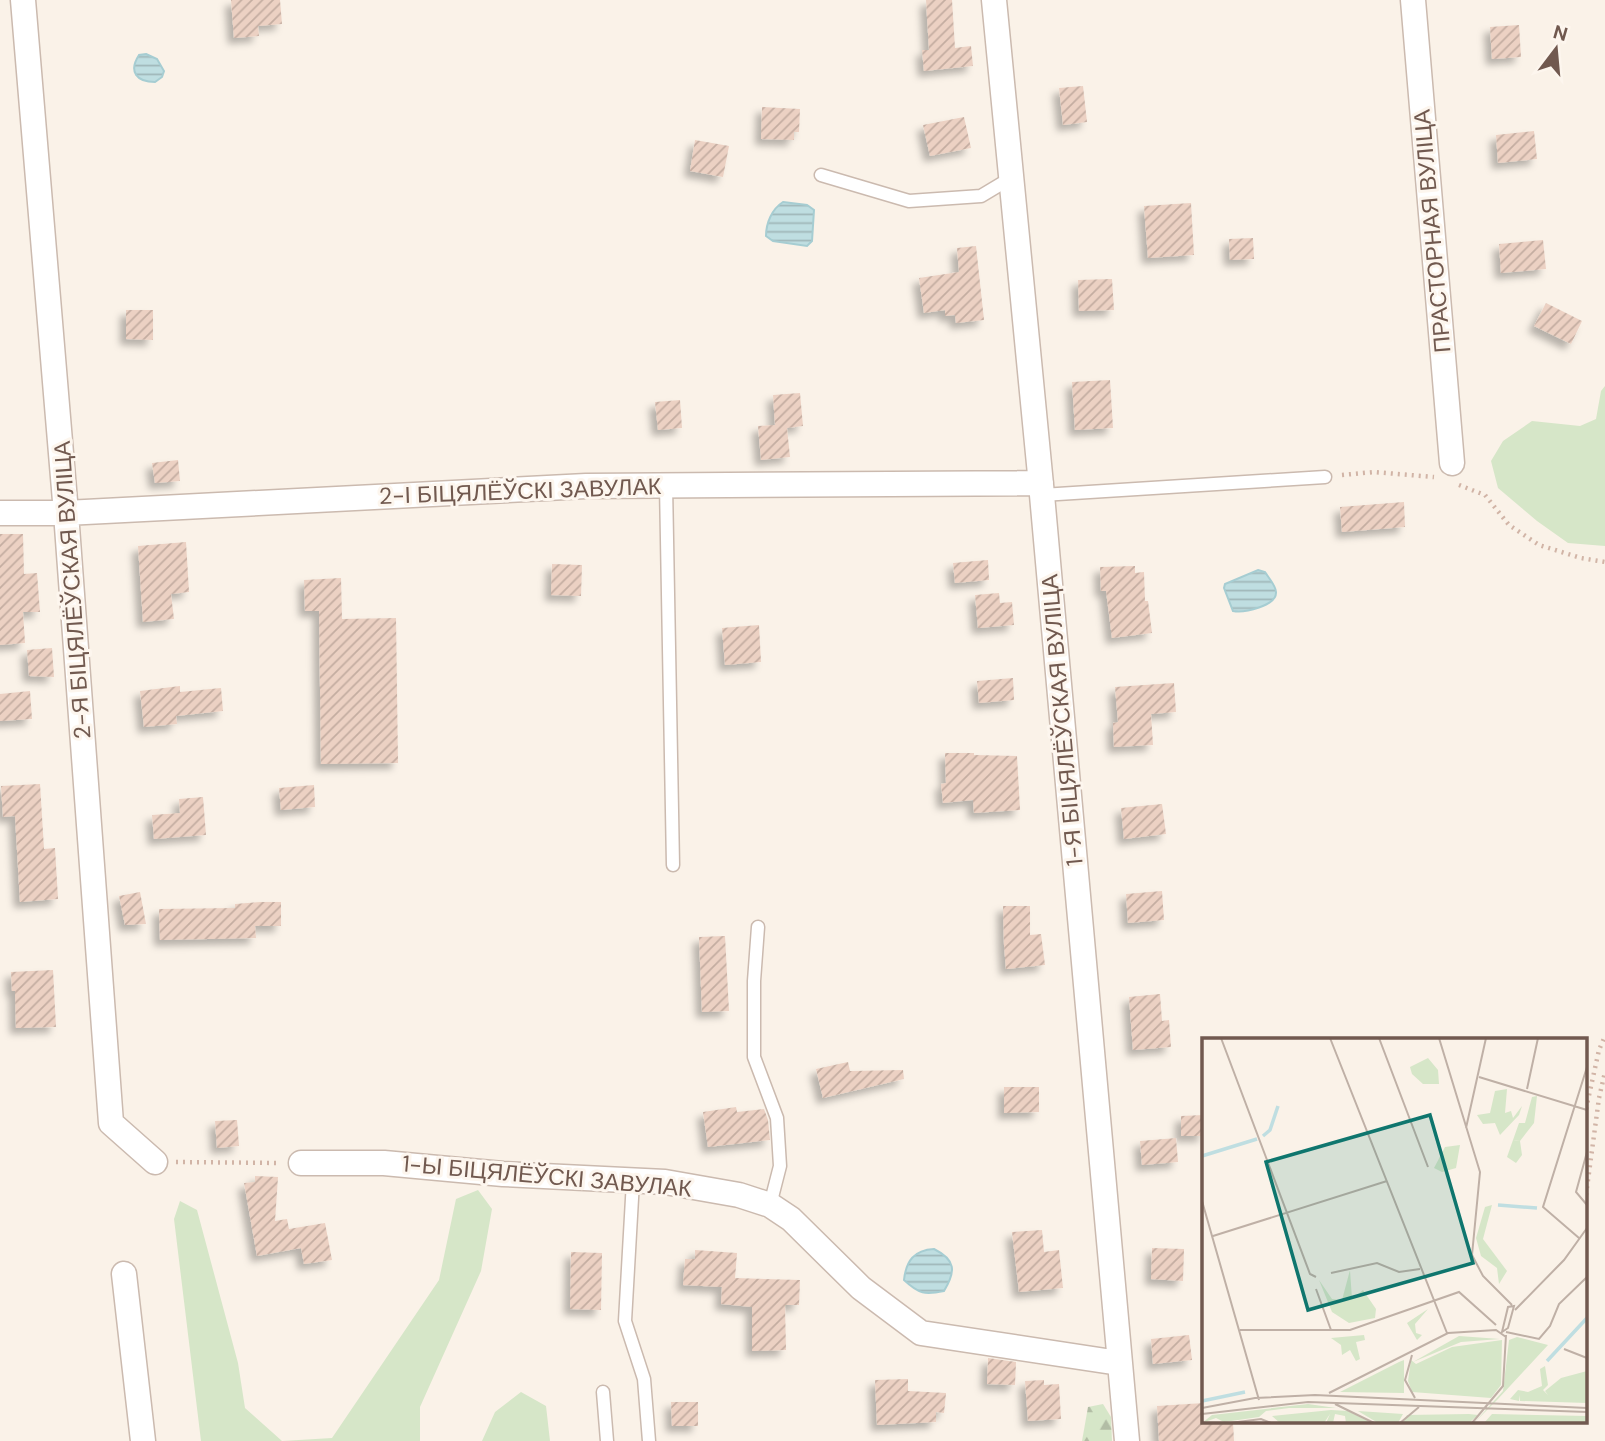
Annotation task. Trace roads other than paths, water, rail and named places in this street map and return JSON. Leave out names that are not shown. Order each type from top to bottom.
[{"type":"street","name":"2-Я БІЦЯЛЁЎСКАЯ ВУЛІЦА","points":[[23,0],[66,513],[111,1122],[155,1162]]},
{"type":"street","name":"1-Я БІЦЯЛЁЎСКАЯ ВУЛІЦА","points":[[994,0],[1127,1441]]},
{"type":"street","name":"ПРАСТОРНАЯ ВУЛІЦА","points":[[1413,0],[1446,474]]},
{"type":"street","name":"2-І БІЦЯЛЁЎСКІ ЗАВУЛАК","points":[[0,513],[66,513],[586,486],[1041,489]]},
{"type":"street","name":"1-Ы БІЦЯЛЁЎСКІ ЗАВУЛАК","points":[[301,1163],[384,1163],[503,1174],[665,1182],[739,1195],[770,1205],[791,1219],[861,1288],[921,1333],[1119,1363]]},
{"type":"street","points":[[124,1274],[143,1441]]},
{"type":"lane","points":[[821,175],[909,201],[981,196],[1011,178]]},
{"type":"lane","points":[[1041,489],[1325,477]]},
{"type":"lane","points":[[666,485],[673,865]]},
{"type":"lane","points":[[758,927],[754,981],[754,1057],[776,1118],[780,1166],[770,1205]]},
{"type":"lane","points":[[632,1181],[625,1321],[644,1379],[649,1441]]},
{"type":"lane","points":[[603,1392],[607,1441]]},
{"type":"water","points":[[146,54],[157,59],[164,71],[162,77],[155,82],[139,78],[134,71],[139,55]]},
{"type":"water","points":[[783,202],[807,205],[814,210],[812,241],[807,246],[773,241],[766,236],[770,217]]},
{"type":"water","points":[[1258,570],[1265,572],[1272,582],[1276,590],[1275,597],[1259,608],[1233,611],[1225,584]]},
{"type":"water","points":[[934,1249],[950,1262],[951,1278],[944,1291],[922,1292],[904,1280],[905,1273],[916,1254]]}]
